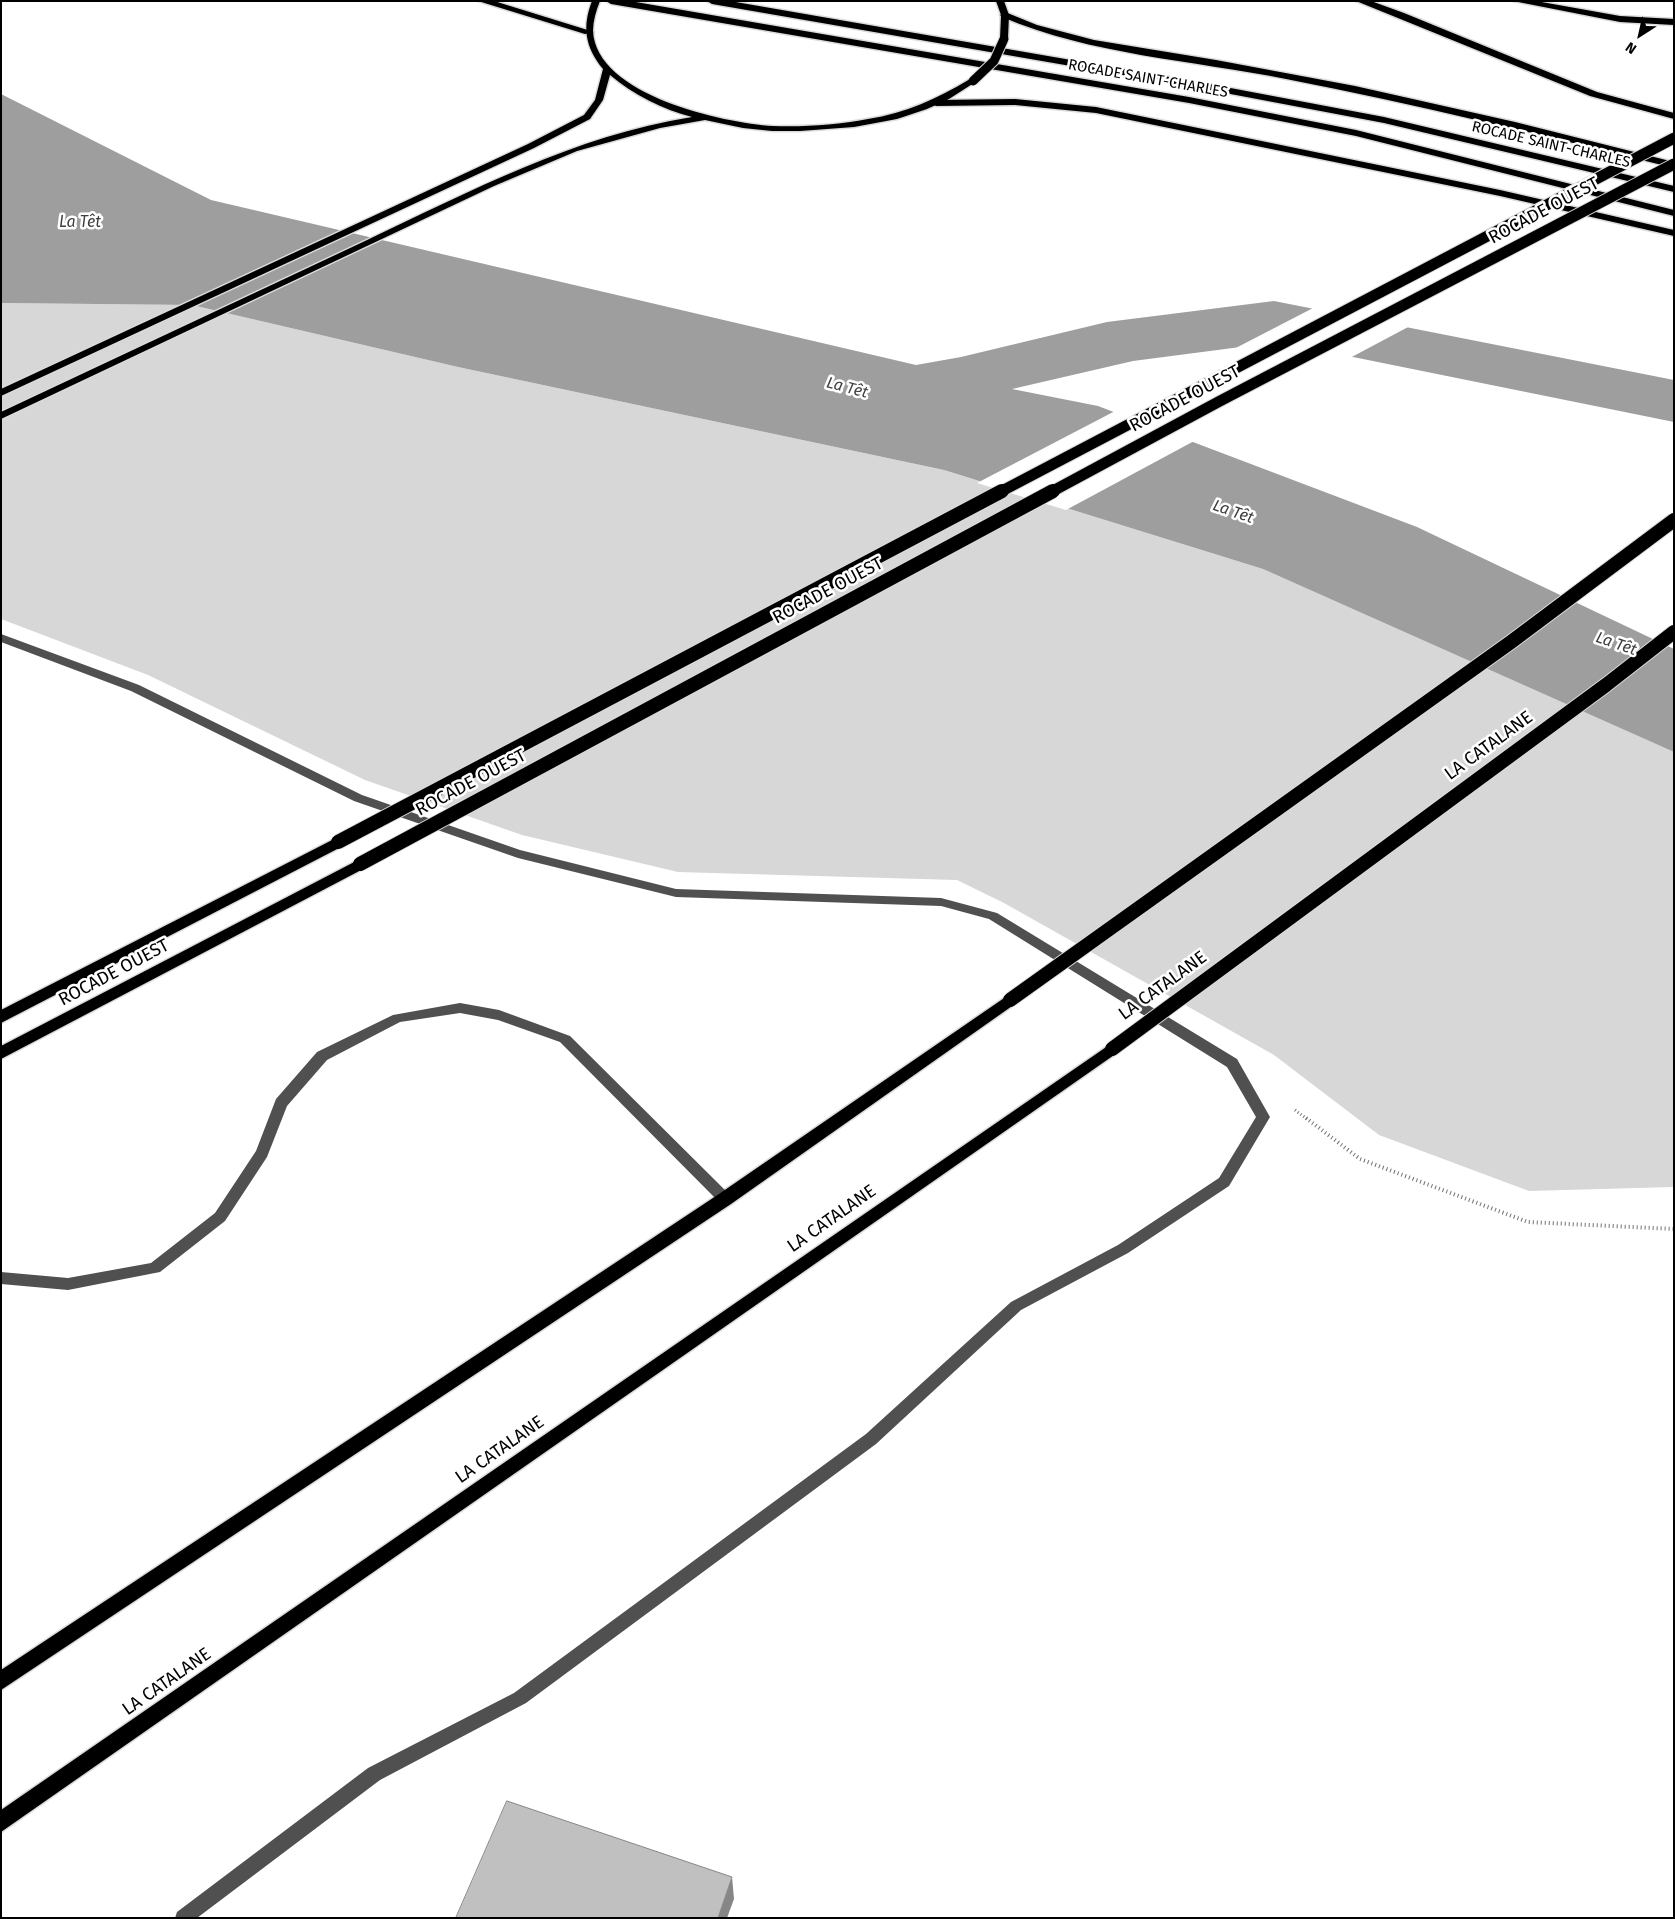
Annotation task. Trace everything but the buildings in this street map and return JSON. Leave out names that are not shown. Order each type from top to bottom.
[{"type":"highway","points":[[483,1],[589,32]]},
{"type":"highway","name":"ROCADE SAINT-CHARLES","points":[[611,1],[1189,100],[1356,133],[1674,213]]},
{"type":"highway","name":"ROCADE SAINT-CHARLES","points":[[712,1],[1185,83],[1374,119],[1674,190]]},
{"type":"highway","points":[[1361,1],[1606,99],[1674,116]]},
{"type":"highway","points":[[1518,1],[1620,19],[1674,22]]},
{"type":"highway","points":[[1005,15],[1028,26],[1081,42],[1241,66],[1348,87],[1454,110],[1674,165]]},
{"type":"highway","points":[[936,103],[1015,102],[1096,110],[1500,193],[1674,233]]},
{"type":"highway","name":"ROCADE OUEST","points":[[1,1017],[338,842],[1516,218],[1674,138]]},
{"type":"highway","name":"ROCADE OUEST","points":[[1,1053],[360,864],[1220,400],[1674,165]]},
{"type":"highway","points":[[1,1681],[725,1199],[1010,1000],[1503,647],[1674,520]]},
{"type":"highway","name":"LA CATALANE","points":[[1,1822],[1112,1049],[1606,685],[1674,632]]},
{"type":"main road","points":[[596,1],[590,18],[589,32],[594,51],[607,69],[630,89],[655,101],[704,118],[762,127],[825,128],[884,119],[936,103],[973,81],[994,61],[1004,39],[1005,15],[1000,1]]},
{"type":"main road","points":[[1,393],[531,146],[586,116],[599,100],[607,69]]},
{"type":"main road","points":[[1,416],[488,186],[577,148],[628,132],[670,122],[704,118]]},
{"type":"lane","points":[[1,638],[135,688],[358,798],[518,854],[676,893],[941,902],[993,916],[1232,1063],[1263,1117],[1224,1182],[1123,1249],[1016,1306],[871,1439],[520,1698],[374,1774],[183,1918]]},
{"type":"lane","points":[[1,1278],[68,1284],[155,1268],[220,1217],[262,1153],[281,1103],[322,1056],[398,1018],[460,1008],[499,1015],[565,1039],[725,1199]]},
{"type":"path","points":[[1292,1108],[1360,1159],[1528,1222],[1674,1229]]},
{"type":"shaded area","points":[[1,303],[192,305],[458,367],[944,470],[1263,569],[1674,752],[1674,1187],[1529,1191],[1379,1135],[1274,1055],[1004,903],[957,880],[678,872],[522,835],[365,780],[148,675],[1,619]]},
{"type":"water","name":"La Têt","points":[[1,94],[211,200],[916,365],[961,357],[1107,322],[1274,301],[1674,380],[1674,422],[1279,342],[1133,361],[1012,389],[1098,406],[1417,527],[1674,649],[1674,752],[1263,569],[944,470],[458,367],[192,305],[1,303]]},
{"type":"pier","points":[[1315,307],[1410,326],[1348,359],[1279,345],[1230,351]]},
{"type":"pier","points":[[1117,410],[1196,440],[1066,510],[977,483]]}]
